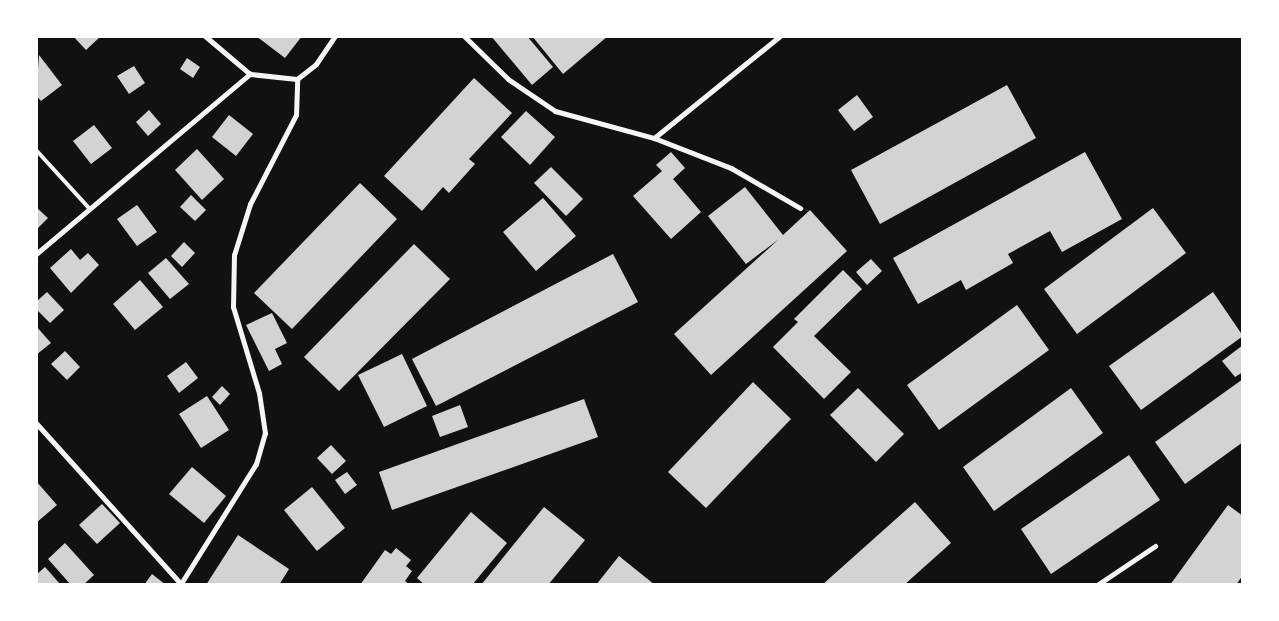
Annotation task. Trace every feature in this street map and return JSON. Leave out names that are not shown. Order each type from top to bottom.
[{"type":"street","points":[[205,36],[250,74],[297,79],[316,64],[335,36]]},
{"type":"street","points":[[464,36],[508,79],[555,111],[654,138],[731,168],[800,208]]},
{"type":"street","points":[[654,138],[780,36]]},
{"type":"street","points":[[36,254],[250,74]]},
{"type":"street","points":[[36,423],[180,584],[256,464],[265,433],[259,393],[233,307],[234,255],[250,204],[296,115],[297,79]]},
{"type":"street","points":[[1098,585],[1155,546]]},
{"type":"lane","points":[[36,150],[89,208]]},
{"type":"building","points":[[73,36],[101,36],[86,50]]},
{"type":"building","points":[[256,36],[302,36],[285,58]]},
{"type":"building","points":[[491,36],[527,36],[553,67],[532,85]]},
{"type":"building","points":[[532,36],[608,36],[563,74]]},
{"type":"building","points":[[39,55],[62,85],[41,101],[36,95]]},
{"type":"building","points":[[187,58],[200,67],[193,78],[180,69]]},
{"type":"building","points":[[134,66],[145,83],[129,94],[117,76]]},
{"type":"building","points":[[474,78],[512,113],[469,159],[475,164],[449,193],[443,187],[422,211],[384,176]]},
{"type":"building","points":[[1007,85],[1036,138],[880,224],[851,170]]},
{"type":"building","points":[[857,95],[873,117],[854,131],[838,110]]},
{"type":"building","points":[[149,110],[161,124],[148,136],[136,122]]},
{"type":"building","points":[[526,111],[555,137],[530,165],[501,137]]},
{"type":"building","points":[[229,115],[253,134],[236,156],[212,137]]},
{"type":"building","points":[[94,125],[112,148],[91,164],[73,141]]},
{"type":"building","points":[[197,149],[224,179],[202,200],[175,170]]},
{"type":"building","points":[[671,152],[685,168],[673,179],[701,212],[671,239],[633,196],[662,171],[656,165]]},
{"type":"building","points":[[1085,152],[1122,219],[1062,252],[1050,231],[1008,254],[1013,263],[966,290],[961,280],[918,304],[893,258]]},
{"type":"building","points":[[551,167],[583,199],[566,216],[534,183]]},
{"type":"building","points":[[360,183],[397,219],[292,329],[254,293]]},
{"type":"building","points":[[745,187],[783,235],[810,210],[847,251],[711,375],[674,334],[779,239],[746,264],[708,216]]},
{"type":"building","points":[[191,195],[206,210],[195,221],[180,207]]},
{"type":"building","points":[[543,198],[576,236],[536,271],[503,232]]},
{"type":"building","points":[[137,205],[157,232],[137,246],[117,219]]},
{"type":"building","points":[[36,207],[48,218],[36,230]]},
{"type":"building","points":[[1153,208],[1186,253],[1077,334],[1044,289]]},
{"type":"building","points":[[184,242],[195,253],[182,267],[171,256]]},
{"type":"building","points":[[414,244],[450,279],[339,391],[304,357]]},
{"type":"building","points":[[71,249],[80,260],[88,253],[99,265],[71,293],[50,268]]},
{"type":"building","points":[[613,254],[638,302],[436,406],[412,359]]},
{"type":"building","points":[[166,258],[189,284],[170,299],[148,273]]},
{"type":"building","points":[[871,259],[882,271],[867,285],[856,272]]},
{"type":"building","points":[[843,270],[862,289],[814,336],[851,372],[824,399],[773,347],[798,322],[794,319]]},
{"type":"building","points":[[140,280],[163,307],[135,330],[113,304]]},
{"type":"building","points":[[47,292],[64,310],[50,323],[36,309],[36,302]]},
{"type":"building","points":[[1213,292],[1243,336],[1141,410],[1109,366]]},
{"type":"building","points":[[1017,305],[1049,350],[939,430],[907,385]]},
{"type":"building","points":[[272,313],[287,343],[275,349],[282,364],[269,371],[246,325]]},
{"type":"building","points":[[36,326],[51,343],[36,355]]},
{"type":"building","points":[[1243,345],[1243,372],[1235,377],[1222,361]]},
{"type":"building","points":[[65,351],[80,367],[67,380],[51,364]]},
{"type":"building","points":[[402,354],[427,406],[384,427],[358,375]]},
{"type":"building","points":[[186,362],[198,378],[179,393],[167,376]]},
{"type":"building","points":[[1243,379],[1243,442],[1185,484],[1155,442]]},
{"type":"building","points":[[753,382],[791,419],[706,508],[668,472]]},
{"type":"building","points":[[222,386],[230,394],[220,405],[212,397]]},
{"type":"building","points":[[858,388],[904,434],[876,462],[830,415]]},
{"type":"building","points":[[1071,388],[1103,433],[994,511],[963,467]]},
{"type":"building","points":[[207,396],[229,430],[201,448],[179,414]]},
{"type":"building","points":[[584,399],[598,437],[392,510],[379,472]]},
{"type":"building","points":[[460,405],[468,427],[440,437],[432,416]]},
{"type":"building","points":[[331,445],[346,461],[332,474],[317,458]]},
{"type":"building","points":[[1129,455],[1160,500],[1051,574],[1021,529]]},
{"type":"building","points":[[192,467],[226,496],[204,523],[169,494]]},
{"type":"building","points":[[347,472],[357,485],[345,494],[335,480]]},
{"type":"building","points":[[36,481],[57,505],[36,523]]},
{"type":"building","points":[[312,487],[345,528],[317,551],[284,510]]},
{"type":"building","points":[[915,502],[951,543],[904,585],[822,585]]},
{"type":"building","points":[[102,504],[120,523],[97,544],[79,525]]},
{"type":"building","points":[[1228,505],[1243,516],[1243,575],[1236,585],[1170,585]]},
{"type":"building","points":[[544,507],[585,540],[548,585],[481,585]]},
{"type":"building","points":[[471,512],[507,543],[472,585],[425,585],[417,578]]},
{"type":"building","points":[[238,535],[289,569],[279,585],[206,585]]},
{"type":"building","points":[[65,543],[94,575],[83,585],[71,585],[48,559]]},
{"type":"building","points":[[396,548],[411,560],[406,566],[412,571],[405,581],[410,585],[360,585],[385,550],[391,554]]},
{"type":"building","points":[[619,556],[655,585],[596,585]]},
{"type":"building","points":[[45,567],[59,585],[36,585],[36,575]]},
{"type":"building","points":[[152,574],[166,585],[144,585]]}]
